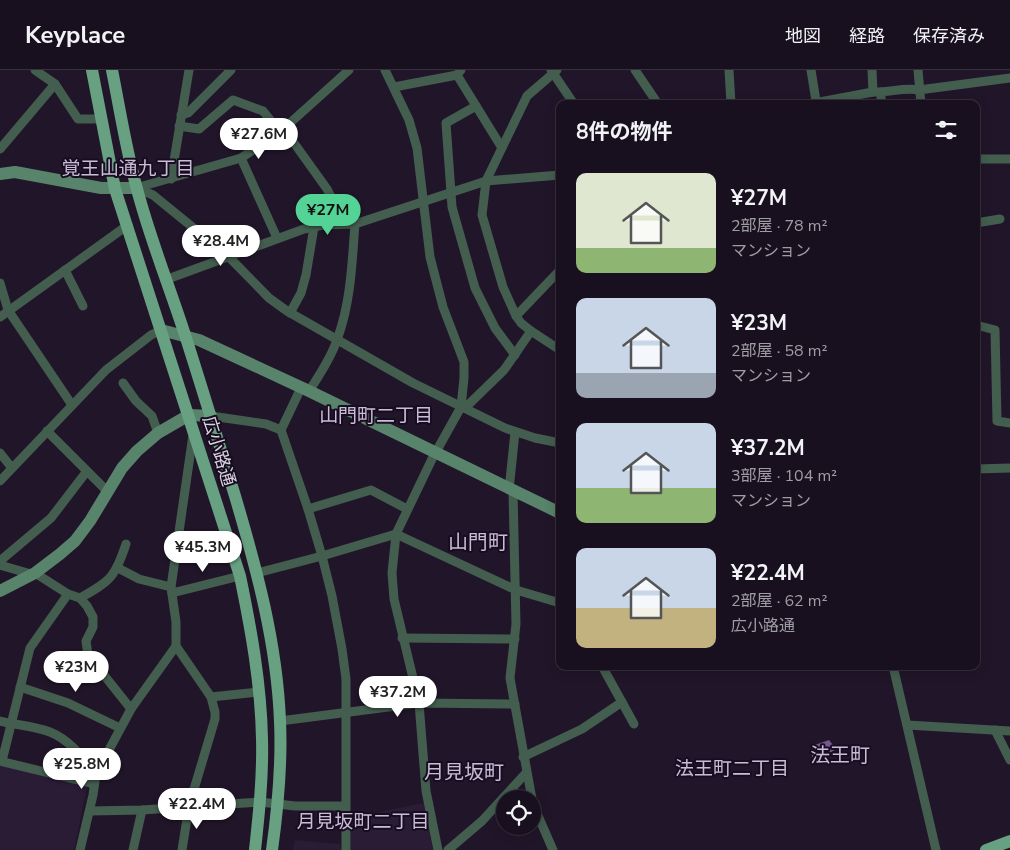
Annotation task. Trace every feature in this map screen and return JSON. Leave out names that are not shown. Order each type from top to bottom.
[{"type":"main road","name":"広小路通","points":[[92,70],[115,189],[240,576],[253,647],[259,692],[262,739],[260,802],[255,850]]},
{"type":"main road","name":"広小路通","points":[[112,70],[136,188],[210,416],[257,572],[271,636],[280,721],[278,804],[272,850]]},
{"type":"main road","points":[[986,850],[1010,841]]},
{"type":"street","points":[[35,70],[55,84],[78,119],[101,119]]},
{"type":"street","points":[[171,178],[189,70]]},
{"type":"street","points":[[181,115],[188,113],[231,70]]},
{"type":"street","points":[[0,169],[115,189],[136,188],[241,158],[282,130],[349,70]]},
{"type":"street","points":[[385,70],[409,120],[417,148],[425,228],[432,265],[444,307],[464,362],[461,407],[435,453],[396,534],[392,574],[394,599],[402,638],[419,703],[426,791],[438,850]]},
{"type":"street","points":[[635,70],[655,100]]},
{"type":"street","points":[[729,70],[730,100]]},
{"type":"street","points":[[811,70],[812,100]]},
{"type":"street","points":[[872,70],[880,100]]},
{"type":"street","points":[[918,70],[920,100]]},
{"type":"street","points":[[556,347],[531,331],[516,316],[502,287],[482,215],[486,180],[527,96],[554,71],[572,100]]},
{"type":"street","points":[[394,87],[459,73],[476,106],[502,148]]},
{"type":"street","points":[[825,100],[877,92],[918,90],[997,74],[1010,78]]},
{"type":"street","points":[[0,149],[55,84]]},
{"type":"street","points":[[179,126],[199,129],[233,100],[263,111],[282,130],[327,189],[333,201],[333,224]]},
{"type":"street","points":[[476,106],[446,123],[452,207],[475,288],[495,328],[515,355]]},
{"type":"street","points":[[241,158],[277,238]]},
{"type":"street","points":[[980,159],[1010,160]]},
{"type":"street","points":[[0,174],[14,172]]},
{"type":"street","points":[[165,280],[304,228],[333,224],[355,224],[486,180],[556,175]]},
{"type":"street","points":[[136,188],[153,195],[228,256],[269,298],[290,313],[413,383],[461,407],[515,432],[556,442]]},
{"type":"street","points":[[980,222],[1000,219]]},
{"type":"street","points":[[346,850],[346,679],[332,596],[322,556],[281,430],[338,339],[347,308],[355,224]]},
{"type":"street","points":[[0,317],[128,225]]},
{"type":"street","points":[[290,313],[301,293],[314,227]]},
{"type":"street","points":[[65,270],[83,306]]},
{"type":"street","points":[[516,316],[556,274]]},
{"type":"street","points":[[0,283],[8,310],[72,405]]},
{"type":"street","points":[[980,326],[995,330],[997,421],[1010,423]]},
{"type":"street","points":[[0,481],[106,370],[160,330],[199,340],[305,389],[511,491],[556,511]]},
{"type":"street","points":[[461,407],[467,406],[504,370],[531,331]]},
{"type":"street","points":[[123,383],[136,401],[152,416],[158,433]]},
{"type":"street","points":[[0,590],[33,573],[75,541],[90,521],[122,468],[137,451],[158,433],[189,415],[266,424],[281,430]]},
{"type":"street","points":[[182,850],[189,806],[215,719],[214,705],[211,697],[176,646],[176,622],[172,590],[194,430]]},
{"type":"street","points":[[47,431],[108,492]]},
{"type":"street","points":[[515,432],[511,491],[516,624],[510,678],[530,790]]},
{"type":"street","points":[[0,453],[12,468]]},
{"type":"street","points":[[980,470],[1010,468]]},
{"type":"street","points":[[0,561],[51,518],[87,471]]},
{"type":"street","points":[[308,509],[371,490],[408,509]]},
{"type":"street","points":[[257,572],[322,556],[396,534],[516,590],[556,602]]},
{"type":"street","points":[[80,598],[108,582],[118,568],[126,544]]},
{"type":"street","points":[[0,565],[33,573],[68,594],[80,598],[93,617],[94,626],[86,641],[88,655],[130,709]]},
{"type":"street","points":[[118,568],[139,579],[172,590],[240,576]]},
{"type":"street","points":[[68,594],[30,648],[1,761],[95,779]]},
{"type":"street","points":[[402,638],[515,639]]},
{"type":"street","points":[[80,850],[90,811],[95,779],[130,709],[176,646]]},
{"type":"street","points":[[604,670],[634,724]]},
{"type":"street","points":[[894,670],[936,850]]},
{"type":"street","points":[[20,686],[68,703],[120,728]]},
{"type":"street","points":[[211,697],[259,692]]},
{"type":"street","points":[[523,757],[582,729],[622,702]]},
{"type":"street","points":[[280,721],[419,703],[515,704]]},
{"type":"street","points":[[0,721],[37,729],[59,737],[78,751],[95,779]]},
{"type":"street","points":[[907,726],[1010,731]]},
{"type":"street","points":[[995,730],[1010,760]]},
{"type":"street","points":[[448,850],[482,821],[526,773]]},
{"type":"street","points":[[90,811],[142,810],[260,802],[295,806],[345,806]]},
{"type":"street","points":[[133,850],[142,810]]},
{"type":"street","points":[[541,821],[553,850]]},
{"type":"shaded area","points":[[829,740],[836,749],[819,760],[812,757],[812,746]]},
{"type":"shaded area","points":[[0,765],[87,787],[74,850],[0,850]]},
{"type":"shaded area","points":[[424,803],[433,850],[351,850],[351,822],[384,811]]},
{"type":"shaded area","points":[[295,840],[340,844],[341,850],[293,850]]},
{"type":"district","name":"覚王山通九丁目","points":[[128,169]]},
{"type":"district","name":"山門町二丁目","points":[[376,416]]},
{"type":"district","name":"山門町","points":[[478,542]]},
{"type":"district","name":"法王町","points":[[840,755]]},
{"type":"district","name":"法王町二丁目","points":[[732,769]]},
{"type":"district","name":"月見坂町","points":[[464,772]]},
{"type":"district","name":"月見坂町二丁目","points":[[363,822]]}]
